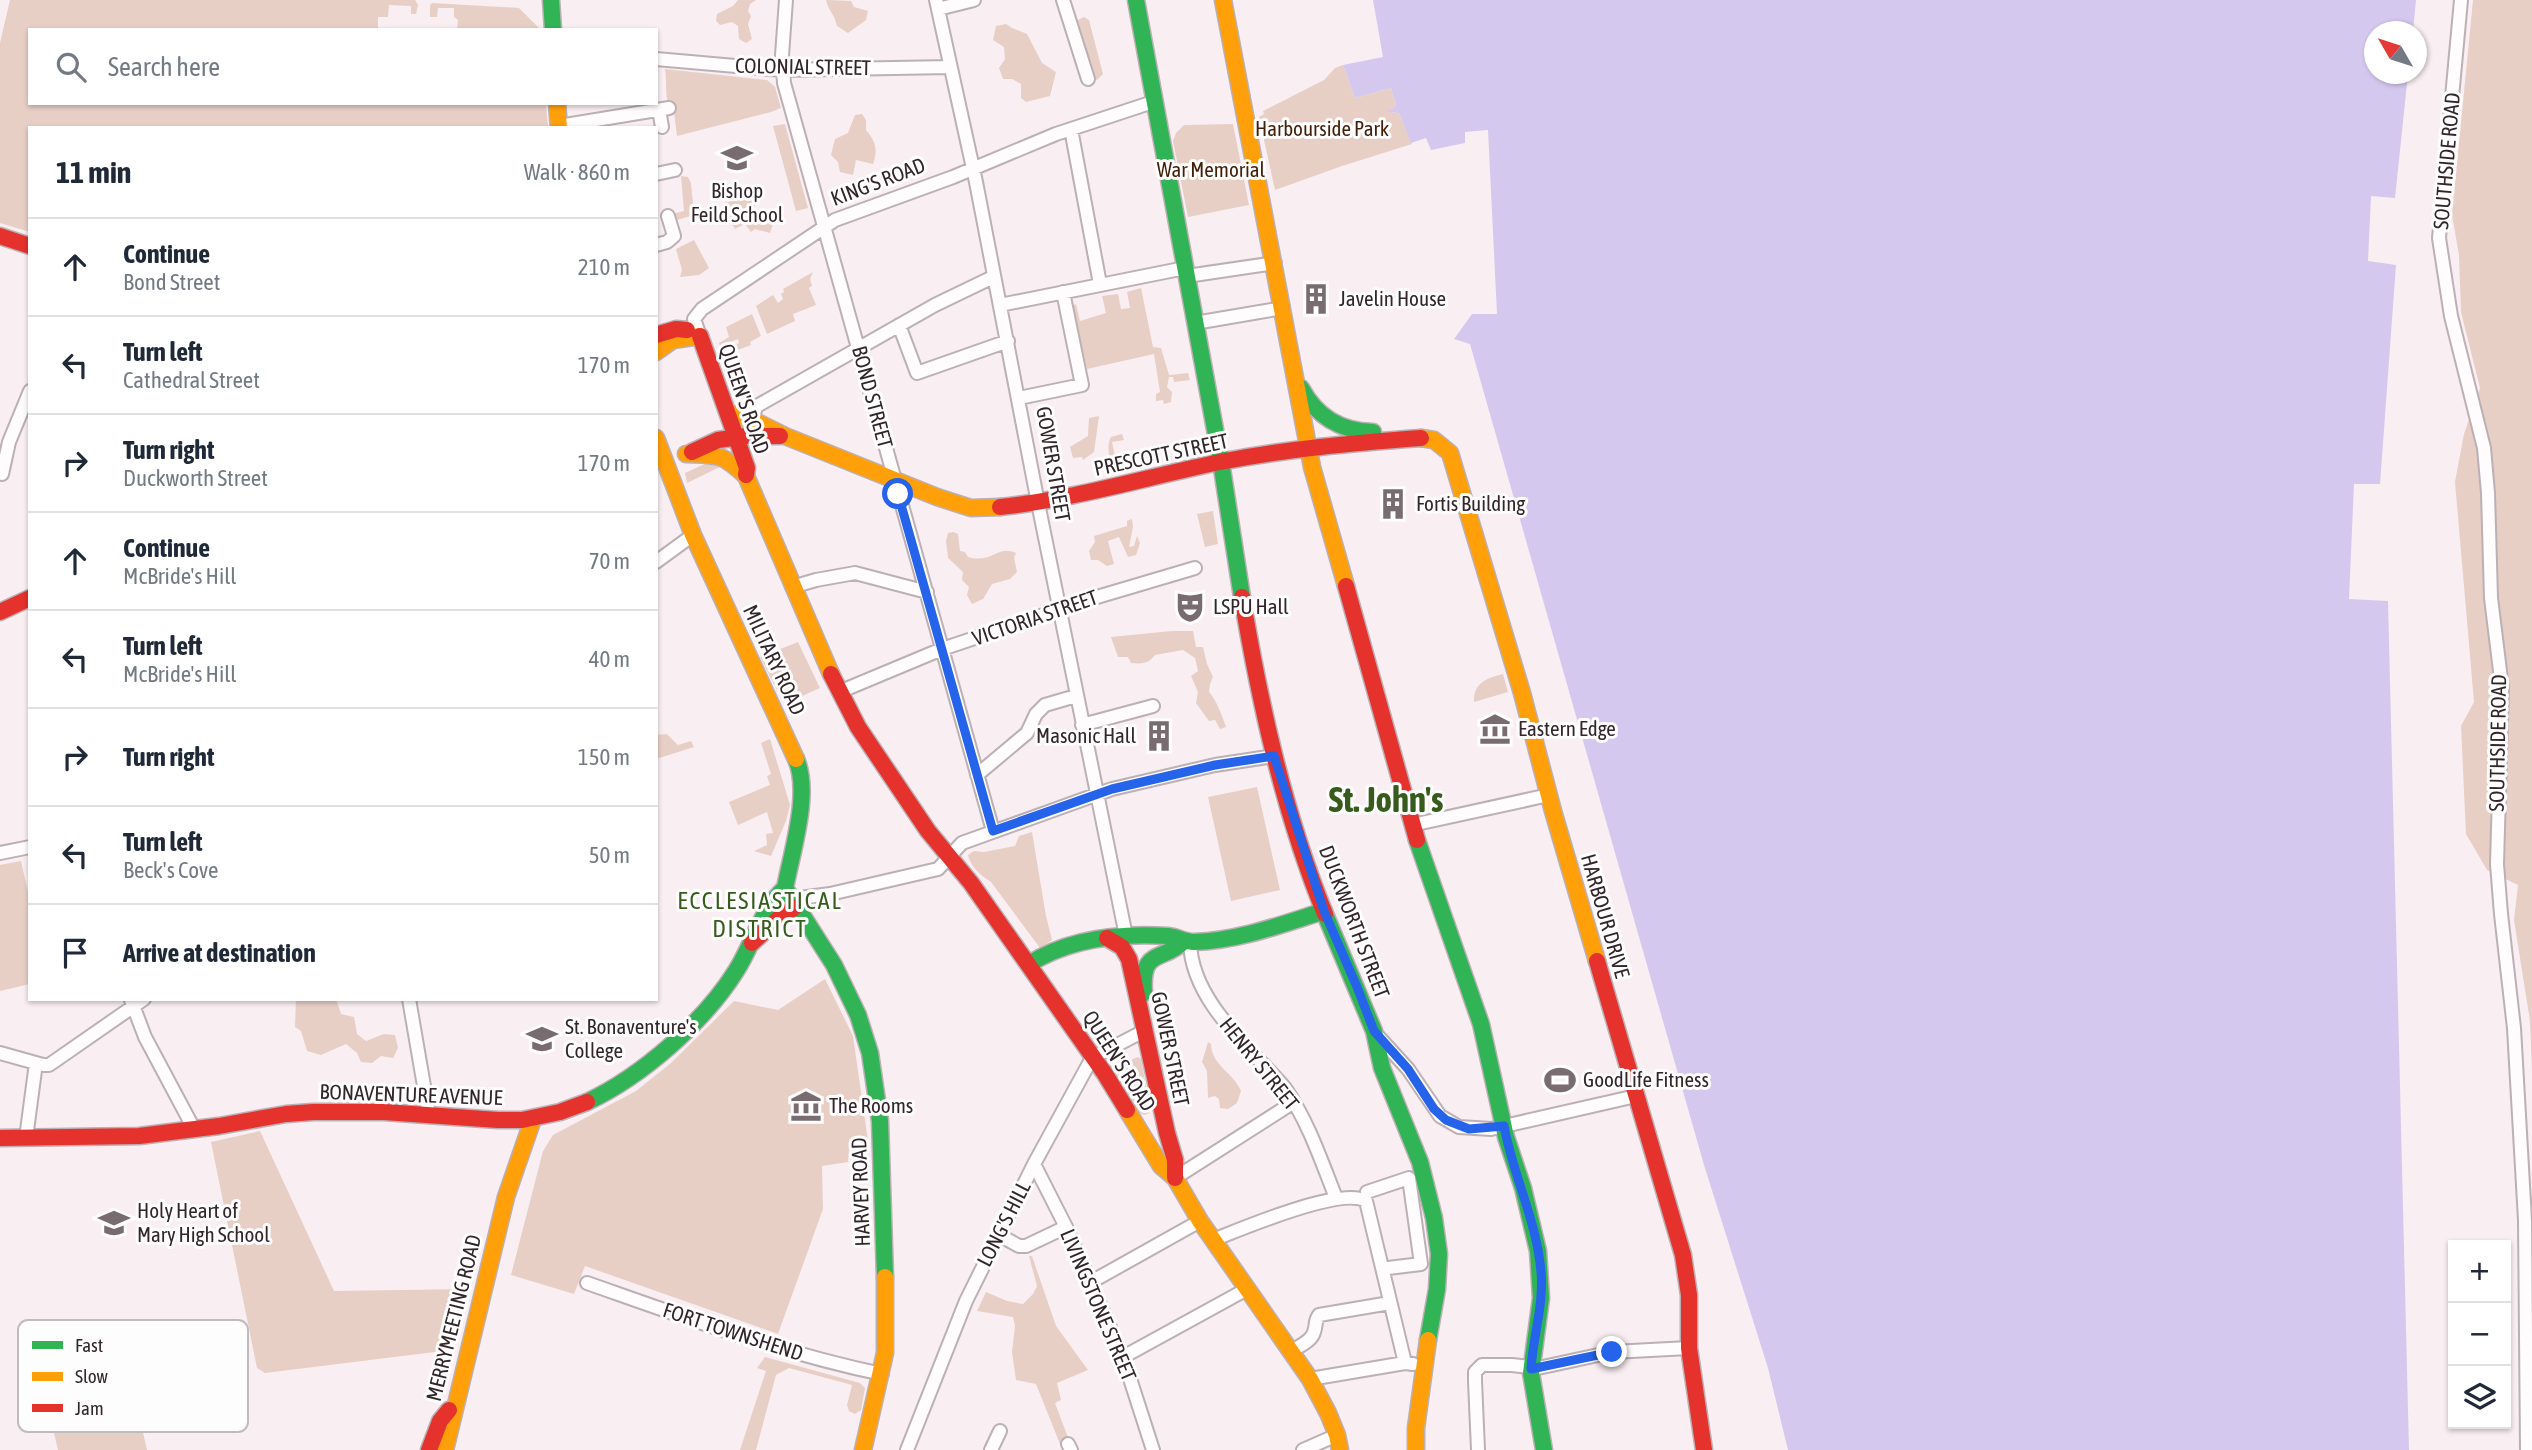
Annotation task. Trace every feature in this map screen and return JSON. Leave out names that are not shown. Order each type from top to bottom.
[{"type":"main road","points":[[551,0],[553,28]]},
{"type":"main road","name":"DUCKWORTH STREET","points":[[1136,0],[1221,462],[1253,663],[1274,756],[1324,911],[1374,1031],[1382,1068],[1420,1162],[1434,1218],[1439,1270],[1433,1320],[1423,1367],[1416,1450]]},
{"type":"main road","points":[[1223,0],[1308,447],[1412,825],[1471,990],[1504,1126],[1533,1229],[1541,1270],[1541,1298],[1531,1369],[1544,1450]]},
{"type":"main road","points":[[557,105],[559,126]]},
{"type":"main road","points":[[0,236],[28,245]]},
{"type":"main road","points":[[658,334],[676,329],[687,330],[700,336]]},
{"type":"main road","points":[[658,351],[673,340],[700,336]]},
{"type":"main road","name":"QUEEN'S ROAD","points":[[700,336],[747,468],[746,476],[839,692],[878,760],[1029,964],[1161,1166],[1175,1178]]},
{"type":"main road","points":[[1296,383],[1312,407],[1331,422],[1352,431],[1384,431],[1399,439]]},
{"type":"main road","name":"PRESCOTT STREET","points":[[728,413],[751,419],[785,436],[971,508],[998,509],[1038,503],[1221,462],[1308,447],[1399,439]]},
{"type":"main road","name":"PRESCOTT STREET","points":[[661,464],[718,440],[785,436]]},
{"type":"main road","name":"HARBOUR DRIVE","points":[[1399,439],[1434,440],[1442,445],[1454,460],[1687,1277],[1689,1348],[1704,1450]]},
{"type":"main road","points":[[686,454],[720,455],[746,476]]},
{"type":"main road","name":"MILITARY ROAD","points":[[661,464],[798,763],[802,780],[801,799],[785,888]]},
{"type":"main road","points":[[0,612],[28,599]]},
{"type":"main road","points":[[785,888],[795,907]]},
{"type":"main road","name":"BONAVENTURE AVENUE","points":[[0,1138],[87,1140],[194,1129],[293,1113],[525,1119],[600,1096],[633,1075],[714,1001],[736,972],[752,943],[755,928],[765,908],[771,899],[785,888]]},
{"type":"main road","name":"BONAVENTURE AVENUE","points":[[752,943],[795,907]]},
{"type":"main road","name":"HARVEY ROAD","points":[[795,907],[834,965],[858,1015],[870,1054],[881,1138],[886,1323],[882,1374],[863,1450]]},
{"type":"main road","points":[[1138,999],[1144,992],[1142,976],[1151,960],[1160,953],[1177,950],[1186,942],[1273,928],[1324,911]]},
{"type":"main road","points":[[1029,964],[1049,950],[1107,938],[1176,936],[1186,942]]},
{"type":"main road","name":"GOWER STREET","points":[[1107,938],[1125,950],[1175,1160],[1175,1178]]},
{"type":"main road","points":[[1134,1122],[1147,1127],[1152,1125],[1162,1109]]},
{"type":"main road","name":"MERRYMEETING ROAD","points":[[445,1450],[525,1119]]},
{"type":"main road","points":[[1175,1178],[1213,1240],[1310,1378],[1339,1443],[1352,1450]]},
{"type":"main road","points":[[429,1450],[440,1422],[454,1405]]},
{"type":"street","name":"BOND STREET","points":[[786,0],[782,70],[993,831]]},
{"type":"street","points":[[937,4],[974,0]]},
{"type":"street","points":[[1063,0],[1088,79]]},
{"type":"street","name":"SOUTHSIDE ROAD","points":[[2461,0],[2439,238],[2451,316],[2484,448],[2488,493],[2491,598],[2502,687],[2497,864],[2514,1028],[2525,1220],[2527,1450]]},
{"type":"street","name":"GOWER STREET","points":[[937,4],[973,168],[1076,696],[1126,936]]},
{"type":"street","name":"COLONIAL STREET","points":[[658,59],[782,70],[950,67]]},
{"type":"street","name":"KING'S ROAD","points":[[700,336],[694,319],[702,309],[835,220],[1070,129],[1156,102]]},
{"type":"street","points":[[565,126],[664,109],[662,127]]},
{"type":"street","points":[[1070,129],[1100,284]]},
{"type":"street","points":[[658,174],[675,170]]},
{"type":"street","points":[[658,244],[667,242],[678,233],[668,216]]},
{"type":"street","points":[[1000,305],[1100,284],[1186,272],[1275,264]]},
{"type":"street","points":[[751,419],[757,406],[899,325],[993,277]]},
{"type":"street","points":[[1019,398],[1082,385],[1063,292]]},
{"type":"street","points":[[1195,323],[1283,308]]},
{"type":"street","points":[[899,325],[917,373],[1008,341]]},
{"type":"street","points":[[2,474],[9,442],[28,396]]},
{"type":"street","points":[[658,561],[693,535]]},
{"type":"street","name":"VICTORIA STREET","points":[[839,692],[942,649],[1060,609],[1195,568]]},
{"type":"street","points":[[792,587],[855,573],[927,592]]},
{"type":"street","points":[[977,775],[1027,733],[1036,714],[1045,705],[1076,696]]},
{"type":"street","points":[[1082,725],[1153,706]]},
{"type":"street","points":[[795,907],[800,898],[830,894],[938,869],[962,843],[1112,789],[1245,759],[1274,756]]},
{"type":"street","points":[[1412,825],[1549,795]]},
{"type":"street","points":[[0,853],[28,846]]},
{"type":"street","name":"HENRY STREET","points":[[1186,942],[1205,994],[1216,1011],[1285,1087],[1294,1102],[1336,1198]]},
{"type":"street","points":[[409,1001],[429,1115]]},
{"type":"street","points":[[0,1053],[49,1065],[136,1002],[145,1037],[194,1129]]},
{"type":"street","points":[[1092,1058],[1144,1031]]},
{"type":"street","points":[[1374,1031],[1408,1069],[1434,1109],[1446,1120],[1469,1129],[1544,1119],[1636,1096]]},
{"type":"street","name":"LONG'S HILL","points":[[907,1450],[958,1317],[1034,1164],[1092,1058]]},
{"type":"street","points":[[26,1138],[31,1082],[36,1063]]},
{"type":"street","points":[[1175,1178],[1294,1102]]},
{"type":"street","name":"LIVINGSTONE STREET","points":[[1034,1164],[1066,1227],[1123,1357],[1153,1450]]},
{"type":"street","points":[[1367,1192],[1409,1178],[1422,1264],[1388,1268]]},
{"type":"street","points":[[1213,1240],[1300,1208],[1336,1198],[1353,1196],[1366,1201],[1405,1363]]},
{"type":"street","points":[[1091,1282],[1200,1220]]},
{"type":"street","points":[[999,1234],[1026,1246],[1066,1227]]},
{"type":"street","name":"FORT TOWNSHEND","points":[[587,1283],[726,1332],[831,1363],[882,1374]]},
{"type":"street","points":[[1123,1357],[1247,1289]]},
{"type":"street","points":[[1292,1351],[1312,1336],[1319,1315],[1390,1303]]},
{"type":"street","points":[[1478,1450],[1475,1381],[1478,1368],[1482,1365],[1519,1365],[1531,1369],[1612,1352],[1689,1348]]},
{"type":"street","points":[[1310,1378],[1405,1363],[1423,1367]]},
{"type":"street","points":[[991,1450],[1000,1431]]},
{"type":"street","points":[[1303,1450],[1339,1443]]},
{"type":"green space","points":[[10,0],[415,0],[418,5],[416,14],[411,14],[411,6],[389,5],[388,17],[378,17],[378,28],[28,28],[28,105],[546,105],[548,126],[28,126],[28,231],[0,223],[0,43]]},
{"type":"green space","points":[[738,0],[756,0],[750,4],[748,11],[751,16],[748,24],[752,39],[746,43],[739,39],[738,26],[732,22],[720,25],[716,21],[717,14],[733,6]]},
{"type":"green space","points":[[826,0],[851,1],[854,7],[868,11],[866,20],[848,33],[837,26]]},
{"type":"green space","points":[[2473,0],[2532,0],[2532,1072],[2530,1021],[2514,920],[2518,885],[2487,870],[2466,834],[2461,726],[2474,702],[2455,482],[2464,434],[2480,388],[2461,312],[2459,255],[2452,215]]},
{"type":"green space","points":[[430,5],[519,8],[539,28],[457,28],[454,8],[438,8],[437,17],[430,17]]},
{"type":"green space","points":[[1084,17],[1089,20],[1103,74],[1097,80],[1091,78],[1074,22]]},
{"type":"green space","points":[[1006,24],[1027,34],[1042,63],[1056,72],[1050,96],[1026,102],[1021,98],[1021,84],[1012,79],[1003,79],[999,68],[1005,59],[1004,47],[993,40],[996,26]]},
{"type":"green space","name":"Harbourside Park","points":[[1343,65],[1355,98],[1391,88],[1396,106],[1388,112],[1399,113],[1412,144],[1275,190],[1259,117],[1264,114],[1263,111],[1324,80],[1335,68]]},
{"type":"green space","points":[[665,69],[767,80],[775,87],[781,108],[677,136],[673,104],[668,103],[667,99]]},
{"type":"green space","points":[[862,114],[866,120],[866,130],[875,146],[873,164],[856,160],[853,175],[840,172],[838,162],[831,155],[835,139],[848,133],[855,115]]},
{"type":"green space","points":[[785,124],[808,208],[796,211],[773,126]]},
{"type":"green space","name":"War Memorial","points":[[1233,124],[1249,205],[1188,217],[1173,141],[1176,133],[1184,125]]},
{"type":"green space","points":[[681,176],[688,177],[691,183],[694,215],[677,220],[672,214],[684,211]]},
{"type":"green space","points":[[754,196],[756,205],[751,207],[755,222],[767,220],[773,224],[770,233],[755,229],[751,232],[745,224],[735,229],[729,220],[724,203]]},
{"type":"green space","points":[[694,240],[709,268],[699,275],[680,277],[682,270],[676,249]]},
{"type":"green space","points":[[813,272],[810,279],[812,286],[809,288],[816,305],[793,314],[795,321],[767,334],[756,306],[773,295],[778,303],[783,299],[783,289]]},
{"type":"green space","points":[[1141,288],[1153,347],[1161,348],[1169,375],[1188,373],[1190,380],[1174,382],[1173,377],[1169,377],[1167,387],[1172,392],[1171,402],[1164,404],[1163,400],[1156,401],[1156,394],[1160,392],[1154,354],[1087,369],[1072,306],[1076,304],[1080,321],[1106,313],[1102,296],[1118,294],[1121,309],[1130,308],[1127,292]]},
{"type":"green space","points":[[752,314],[761,336],[750,342],[751,345],[738,350],[738,339],[720,346],[719,343],[729,337],[726,327]]},
{"type":"green space","points":[[1099,416],[1094,452],[1083,460],[1082,457],[1073,458],[1070,447],[1088,436],[1089,418]]},
{"type":"green space","points":[[1122,434],[1124,440],[1112,442],[1118,471],[1114,472],[1109,441],[1111,437]]},
{"type":"green space","points":[[1201,440],[1203,451],[1188,454],[1186,443]]},
{"type":"green space","points":[[709,462],[724,465],[687,483],[685,473]]},
{"type":"green space","points":[[1213,511],[1218,544],[1205,547],[1197,514]]},
{"type":"green space","points":[[1132,519],[1129,547],[1134,546],[1137,536],[1140,543],[1136,555],[1128,557],[1119,537],[1108,541],[1114,564],[1107,566],[1098,560],[1091,560],[1089,551],[1095,542],[1094,536],[1127,526],[1127,521]]},
{"type":"green space","points":[[948,533],[958,534],[960,551],[965,552],[968,557],[983,558],[1004,551],[1016,553],[1014,558],[1017,572],[1010,579],[992,584],[983,599],[972,604],[967,595],[969,587],[962,580],[963,572],[948,558],[946,541]]},
{"type":"green space","points":[[1193,631],[1196,647],[1203,647],[1213,677],[1209,692],[1226,727],[1220,729],[1215,720],[1209,721],[1196,703],[1198,692],[1191,676],[1198,671],[1195,658],[1183,650],[1155,655],[1145,663],[1131,663],[1128,657],[1118,657],[1111,637]]},
{"type":"green space","points":[[798,642],[820,688],[789,702],[783,695],[780,696],[760,657]]},
{"type":"green space","points":[[1503,674],[1508,692],[1474,702],[1479,686]]},
{"type":"green space","points":[[667,734],[678,745],[691,741],[694,747],[658,758],[658,735]]},
{"type":"green space","points":[[770,739],[790,805],[771,856],[754,851],[767,845],[766,834],[773,833],[767,812],[738,825],[729,802],[770,785],[767,776],[771,774],[761,743]]},
{"type":"green space","points":[[1257,787],[1280,890],[1231,901],[1208,797]]},
{"type":"green space","points":[[1032,832],[1052,940],[1040,948],[991,882],[974,867],[968,855],[974,851],[984,852],[1015,846],[1019,836]]},
{"type":"green space","points":[[21,861],[28,892],[28,984],[0,991],[0,865]]},
{"type":"green space","points":[[825,979],[853,1036],[869,1148],[849,1149],[848,1162],[822,1166],[823,1209],[778,1334],[585,1266],[574,1294],[511,1275],[543,1151],[553,1135],[636,1091],[671,1063],[734,1001],[778,1010]]},
{"type":"green space","points":[[296,1001],[337,1001],[341,1014],[354,1017],[357,1034],[366,1041],[384,1034],[395,1035],[398,1048],[393,1058],[381,1056],[372,1063],[361,1062],[357,1053],[346,1044],[321,1055],[307,1051],[301,1031],[295,1027]]},
{"type":"green space","points":[[1208,1042],[1215,1058],[1241,1091],[1237,1103],[1228,1109],[1220,1108],[1219,1099],[1215,1096],[1208,1098],[1207,1071],[1202,1062]]},
{"type":"green space","points":[[1138,1057],[1141,1059],[1150,1108],[1149,1113],[1144,1115],[1140,1113],[1115,1070],[1117,1066]]},
{"type":"green space","points":[[260,1131],[334,1291],[467,1289],[451,1350],[265,1373],[257,1368],[211,1142]]},
{"type":"green space","points":[[1029,1256],[1032,1256],[1056,1326],[1088,1370],[1057,1383],[1061,1400],[1055,1403],[1069,1440],[1060,1444],[1036,1384],[1016,1380],[1012,1352],[1015,1326],[1013,1317],[977,1311],[986,1292],[1023,1304],[1033,1294],[1037,1286]]},
{"type":"green space","points":[[765,1357],[860,1383],[865,1388],[861,1410],[855,1414],[849,1411],[847,1405],[852,1385],[789,1368],[776,1375],[756,1450],[740,1450],[766,1371],[757,1368]]},
{"type":"green space","points":[[54,1432],[143,1432],[147,1450],[58,1450]]},
{"type":"shaded area","points":[[1373,0],[2416,0],[2414,21],[2364,21],[2364,84],[2407,84],[2395,198],[2371,196],[2368,261],[2396,265],[2380,484],[2354,484],[2349,599],[2388,601],[2409,1450],[1788,1450],[1768,1368],[1704,1165],[1470,344],[1454,339],[1472,314],[1497,314],[1488,130],[1465,132],[1465,143],[1431,150],[1426,138],[1411,143],[1399,113],[1387,112],[1396,106],[1391,88],[1355,98],[1343,65],[1383,57]]},
{"type":"traffic: fast","points":[[551,0],[553,28]]},
{"type":"traffic: fast","points":[[1136,0],[1221,462],[1242,597]]},
{"type":"traffic: fast","points":[[1301,388],[1314,407],[1331,421],[1350,429],[1373,432]]},
{"type":"traffic: fast","points":[[796,759],[802,788],[801,805],[785,888],[834,965],[858,1015],[870,1053],[880,1121],[885,1277]]},
{"type":"traffic: fast","points":[[1417,840],[1481,1024],[1506,1137],[1523,1188],[1538,1251],[1541,1298],[1531,1373],[1544,1450]]},
{"type":"traffic: fast","points":[[587,1102],[650,1063],[707,1009],[736,971],[763,917],[785,888]]},
{"type":"traffic: fast","points":[[1029,964],[1061,948],[1096,939],[1150,935],[1191,942],[1211,941],[1260,931],[1324,911]]},
{"type":"traffic: fast","points":[[1325,914],[1374,1031],[1382,1068],[1420,1162],[1434,1218],[1439,1254],[1437,1289],[1428,1340]]},
{"type":"traffic: fast","points":[[1141,995],[1144,992],[1144,978],[1149,962],[1183,942]]},
{"type":"traffic: slow","points":[[1223,0],[1312,467],[1346,586]]},
{"type":"traffic: slow","points":[[557,105],[559,126]]},
{"type":"traffic: slow","points":[[658,351],[673,340],[700,336]]},
{"type":"traffic: slow","points":[[728,413],[751,419],[785,436],[937,497],[971,508],[1000,507]]},
{"type":"traffic: slow","points":[[1421,438],[1434,440],[1450,453],[1522,693],[1597,961]]},
{"type":"traffic: slow","points":[[658,443],[693,535],[796,759]]},
{"type":"traffic: slow","points":[[686,454],[725,459],[746,476],[831,674]]},
{"type":"traffic: slow","points":[[1127,1110],[1161,1166],[1175,1178],[1200,1221],[1310,1379],[1328,1413],[1340,1450]]},
{"type":"traffic: slow","points":[[445,1450],[506,1197],[533,1119]]},
{"type":"traffic: slow","points":[[863,1450],[885,1353],[885,1277]]},
{"type":"traffic: slow","points":[[1416,1450],[1416,1428],[1428,1340]]},
{"type":"traffic: jam","points":[[0,236],[28,245]]},
{"type":"traffic: jam","points":[[658,334],[676,329],[687,330]]},
{"type":"traffic: jam","points":[[700,336],[747,468],[746,475]]},
{"type":"traffic: jam","points":[[692,452],[718,440],[746,436],[780,436]]},
{"type":"traffic: jam","points":[[1000,507],[1083,493],[1245,457],[1421,438]]},
{"type":"traffic: jam","points":[[1346,586],[1417,840]]},
{"type":"traffic: jam","points":[[1242,597],[1285,798],[1325,914]]},
{"type":"traffic: jam","points":[[0,612],[28,599]]},
{"type":"traffic: jam","points":[[831,674],[858,727],[928,831],[971,883],[1105,1074],[1127,1110]]},
{"type":"traffic: jam","points":[[752,943],[795,907]]},
{"type":"traffic: jam","points":[[1107,938],[1122,947],[1129,959],[1175,1160],[1175,1178]]},
{"type":"traffic: jam","points":[[1597,961],[1683,1255],[1689,1295],[1689,1348],[1704,1450]]},
{"type":"traffic: jam","points":[[0,1138],[139,1136],[313,1112],[384,1112],[522,1120],[560,1112],[587,1102]]},
{"type":"traffic: jam","points":[[429,1450],[440,1421],[449,1410]]},
{"type":"place","name":"Bishop Feild School","points":[[737,158]]},
{"type":"place","name":"Javelin House","points":[[1316,299]]},
{"type":"place","name":"Fortis Building","points":[[1393,504]]},
{"type":"place","name":"LSPU Hall","points":[[1190,607]]},
{"type":"place","name":"Eastern Edge","points":[[1495,729]]},
{"type":"place","name":"Masonic Hall","points":[[1159,736]]},
{"type":"place","name":"St. Bonaventure's College","points":[[542,1039]]},
{"type":"place","name":"GoodLife Fitness","points":[[1560,1080]]},
{"type":"place","name":"The Rooms","points":[[806,1106]]},
{"type":"place","name":"Holy Heart of Mary High School","points":[[114,1223]]},
{"type":"district","name":"St. John's","points":[[1386,800]]},
{"type":"district","name":"ECCLESIASTICAL DISTRICT","points":[[760,915]]},
{"type":"route","points":[[898,494],[993,831],[1112,789],[1215,765],[1274,756],[1307,865],[1374,1031],[1408,1069],[1440,1116],[1451,1124],[1469,1129],[1504,1126],[1533,1229],[1541,1270],[1538,1329],[1531,1369],[1612,1352]]}]
